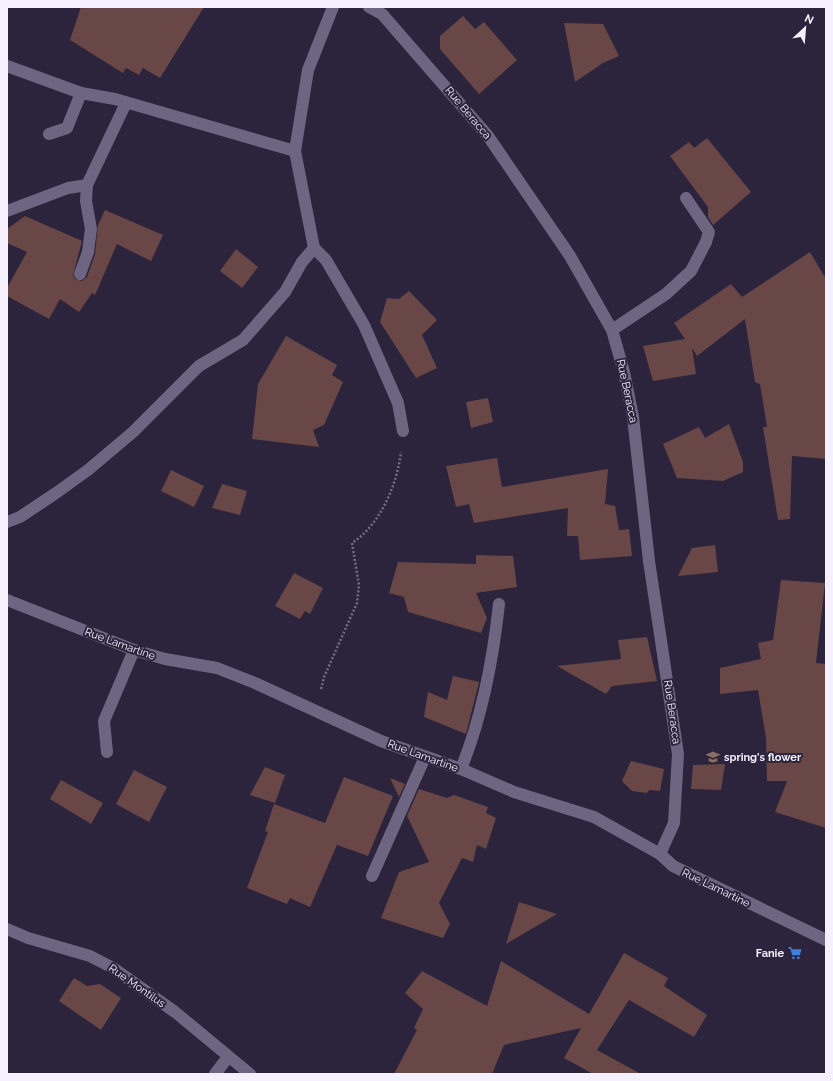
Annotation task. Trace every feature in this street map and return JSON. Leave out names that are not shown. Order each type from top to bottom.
[{"type":"street","points":[[332,7],[308,70],[295,151],[314,248],[326,260],[364,325],[398,403],[403,431]]},
{"type":"street","name":"Rue Beracca","points":[[369,7],[382,14],[488,136],[570,256],[612,330],[624,372],[633,417],[649,561],[678,754],[674,822],[660,854]]},
{"type":"street","points":[[7,66],[80,93],[126,103],[295,151]]},
{"type":"street","points":[[49,134],[67,128],[80,93]]},
{"type":"street","points":[[80,274],[88,252],[91,229],[86,201],[87,185],[126,103]]},
{"type":"street","points":[[7,211],[68,188],[87,185]]},
{"type":"street","points":[[612,330],[666,294],[691,271],[706,242],[709,232],[686,198]]},
{"type":"street","points":[[7,522],[20,517],[88,470],[133,432],[170,393],[199,366],[243,340],[285,292],[302,262],[314,248]]},
{"type":"street","name":"Rue Lamartine","points":[[7,600],[134,650],[165,660],[217,668],[381,741],[461,769],[514,792],[594,817],[660,854],[673,866],[826,940]]},
{"type":"street","points":[[461,769],[478,720],[495,638],[499,604]]},
{"type":"street","points":[[107,752],[104,720],[134,650]]},
{"type":"street","points":[[372,876],[425,757]]},
{"type":"street","name":"Rue Montilus","points":[[7,929],[28,938],[90,956],[113,968],[175,1012],[250,1074]]},
{"type":"street","points":[[214,1074],[228,1057]]},
{"type":"path","points":[[315,711],[324,677],[357,602],[359,585],[352,542],[363,536],[375,522],[389,494],[399,463],[403,431]]},
{"type":"building","points":[[81,7],[204,7],[160,78],[143,68],[139,75],[126,68],[123,73],[70,40]]},
{"type":"building","points":[[463,16],[475,29],[484,22],[517,60],[479,94],[440,49],[440,36]]},
{"type":"building","points":[[564,23],[603,24],[619,56],[603,63],[575,82]]},
{"type":"building","points":[[707,138],[751,192],[713,225],[708,217],[708,207],[670,156],[689,142],[694,148]]},
{"type":"building","points":[[105,210],[163,235],[151,261],[117,244],[95,295],[92,293],[79,312],[60,299],[49,319],[7,296],[7,288],[27,252],[7,243],[7,229],[25,216],[82,241],[73,275],[75,279],[82,281],[87,277],[95,254],[98,225]]},
{"type":"building","points":[[236,249],[258,267],[242,288],[220,271]]},
{"type":"building","points":[[810,252],[826,279],[826,459],[792,456],[790,519],[778,520],[763,427],[767,427],[760,384],[755,382],[745,319],[697,356],[692,348],[696,374],[653,381],[643,346],[685,339],[674,323],[731,284],[742,297]]},
{"type":"building","points":[[409,291],[437,320],[422,335],[437,368],[416,378],[380,322],[387,298],[399,299]]},
{"type":"building","points":[[286,336],[337,365],[332,375],[343,382],[324,425],[313,430],[319,447],[252,439],[258,384]]},
{"type":"building","points":[[488,398],[493,422],[471,428],[466,402]]},
{"type":"building","points":[[729,424],[743,462],[743,472],[723,481],[677,478],[663,444],[699,427],[705,438]]},
{"type":"building","points":[[497,458],[502,487],[608,469],[605,504],[615,506],[619,530],[629,529],[632,556],[580,560],[578,536],[567,536],[568,508],[474,523],[469,504],[456,507],[446,466]]},
{"type":"building","points":[[171,470],[204,486],[194,507],[161,491]]},
{"type":"building","points":[[222,484],[247,491],[240,515],[212,508]]},
{"type":"building","points":[[715,545],[718,572],[678,576],[692,548]]},
{"type":"building","points":[[476,555],[513,556],[517,587],[476,593],[487,618],[481,633],[408,612],[404,597],[389,593],[398,562],[476,564]]},
{"type":"building","points":[[294,573],[323,588],[310,614],[305,611],[300,619],[275,606]]},
{"type":"building","points":[[781,580],[825,583],[816,663],[826,664],[826,828],[775,812],[787,781],[767,781],[766,738],[758,690],[720,694],[720,668],[761,659],[758,643],[773,640]]},
{"type":"building","points":[[647,637],[657,681],[612,686],[606,694],[557,666],[621,659],[618,640]]},
{"type":"building","points":[[453,676],[479,682],[466,734],[424,717],[428,692],[447,700]]},
{"type":"building","points":[[631,761],[664,769],[660,791],[649,790],[647,793],[632,791],[622,781]]},
{"type":"building","points":[[725,764],[721,790],[691,789],[693,765]]},
{"type":"building","points":[[265,767],[285,775],[275,803],[250,795]]},
{"type":"building","points":[[134,770],[167,787],[149,822],[116,804]]},
{"type":"building","points":[[344,777],[393,796],[368,856],[337,845],[310,907],[290,898],[287,904],[247,888],[268,832],[265,831],[274,804],[325,823]]},
{"type":"building","points":[[390,778],[405,784],[399,797]]},
{"type":"building","points":[[61,780],[103,803],[91,824],[50,799]]},
{"type":"building","points":[[419,789],[447,798],[454,795],[488,807],[486,813],[496,818],[486,849],[477,845],[473,862],[462,858],[439,903],[450,924],[443,938],[381,918],[399,872],[429,862],[407,816]]},
{"type":"building","points":[[519,902],[557,914],[506,944]]},
{"type":"building","points":[[624,953],[668,978],[664,986],[707,1015],[694,1037],[629,1000],[597,1050],[641,1074],[593,1074],[564,1058],[581,1028],[504,1045],[492,1074],[394,1074],[417,1030],[414,1028],[423,1009],[405,993],[422,971],[487,1006],[501,961],[589,1014]]},
{"type":"building","points":[[74,978],[87,986],[100,984],[121,998],[101,1030],[59,1001]]},
{"type":"place","name":"spring's flower","points":[[713,757]]},
{"type":"place","name":"Fanie","points":[[795,953]]}]
